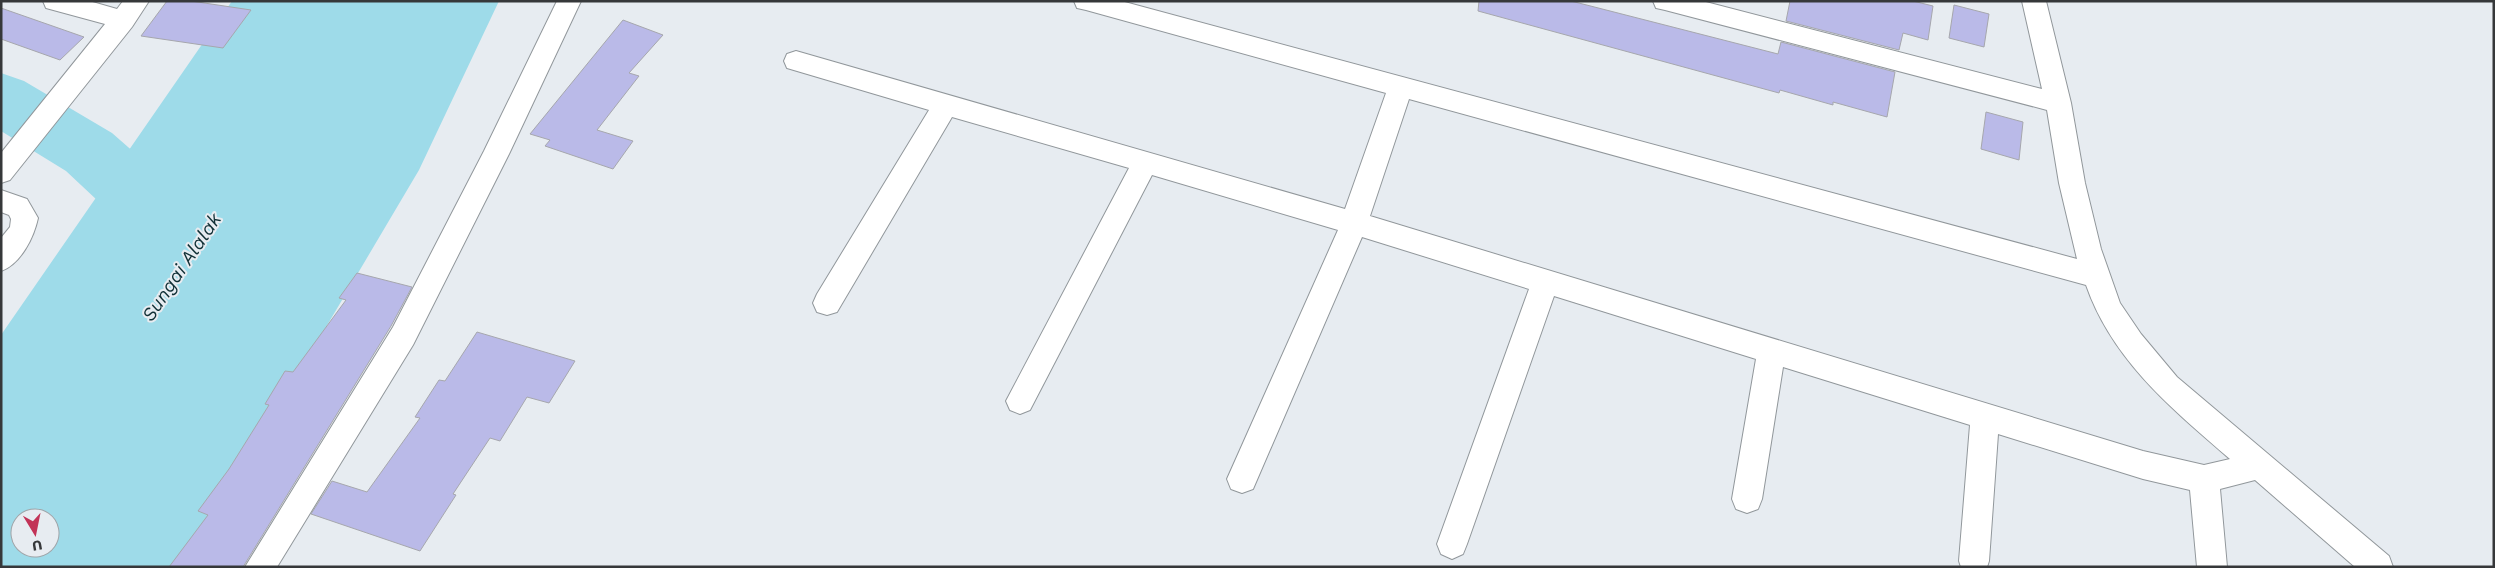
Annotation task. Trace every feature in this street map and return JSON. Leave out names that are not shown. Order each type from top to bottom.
[{"type":"street","points":[[1,172],[124,19],[55,1]]},
{"type":"street","points":[[260,567],[403,336],[496,154],[569,1]]},
{"type":"street","points":[[1086,1],[2095,276]]},
{"type":"street","points":[[1665,1],[2058,104]]},
{"type":"street","points":[[2034,1],[2058,104],[2072,183],[2095,276],[2108,309],[2131,343],[2167,386],[2378,567]]},
{"type":"street","points":[[796,61],[945,106],[1354,223],[2143,465],[2204,479],[2260,465]]},
{"type":"street","points":[[1242,479],[1354,223],[1400,88]]},
{"type":"street","points":[[827,303],[945,106]]},
{"type":"street","points":[[1020,401],[1144,163]]},
{"type":"street","points":[[1,201],[18,207],[25,218],[22,231],[1,259]]},
{"type":"street","points":[[1452,544],[1545,282]]},
{"type":"street","points":[[1747,499],[1771,352]]},
{"type":"street","points":[[1974,560],[1985,417]]},
{"type":"street","points":[[2204,479],[2212,567]]},
{"type":"water","name":"Sungai Alalak","points":[[232,1],[499,1],[419,170],[184,567],[1,567],[1,335]]},
{"type":"building","points":[[167,1],[191,1],[251,10],[223,48],[141,36]]},
{"type":"building","points":[[1479,1],[1571,1],[1778,54],[1781,42],[1895,72],[1887,117],[1833,102],[1833,105],[1780,90],[1779,93],[1478,11]]},
{"type":"building","points":[[1790,1],[1913,1],[1933,6],[1928,40],[1903,33],[1899,50],[1786,21]]},
{"type":"building","points":[[1954,5],[1989,14],[1984,47],[1949,38]]},
{"type":"building","points":[[1,8],[84,37],[60,60],[1,39]]},
{"type":"building","points":[[623,20],[663,35],[629,73],[639,76],[597,130],[633,141],[613,169],[545,146],[550,140],[530,134]]},
{"type":"building","points":[[1986,112],[2023,122],[2019,160],[1981,149]]},
{"type":"building","points":[[357,273],[412,287],[391,326],[243,567],[169,567],[208,515],[198,511],[229,469],[269,405],[265,404],[285,371],[293,372],[346,300],[339,298]]},
{"type":"building","points":[[477,332],[575,361],[549,403],[527,397],[500,441],[490,438],[453,494],[456,495],[420,551],[311,514],[332,481],[367,492],[420,418],[415,417],[439,380],[445,381]]},
{"type":"waterway","name":"Sungai Alalak","points":[[1,99],[89,152],[184,238]]}]
